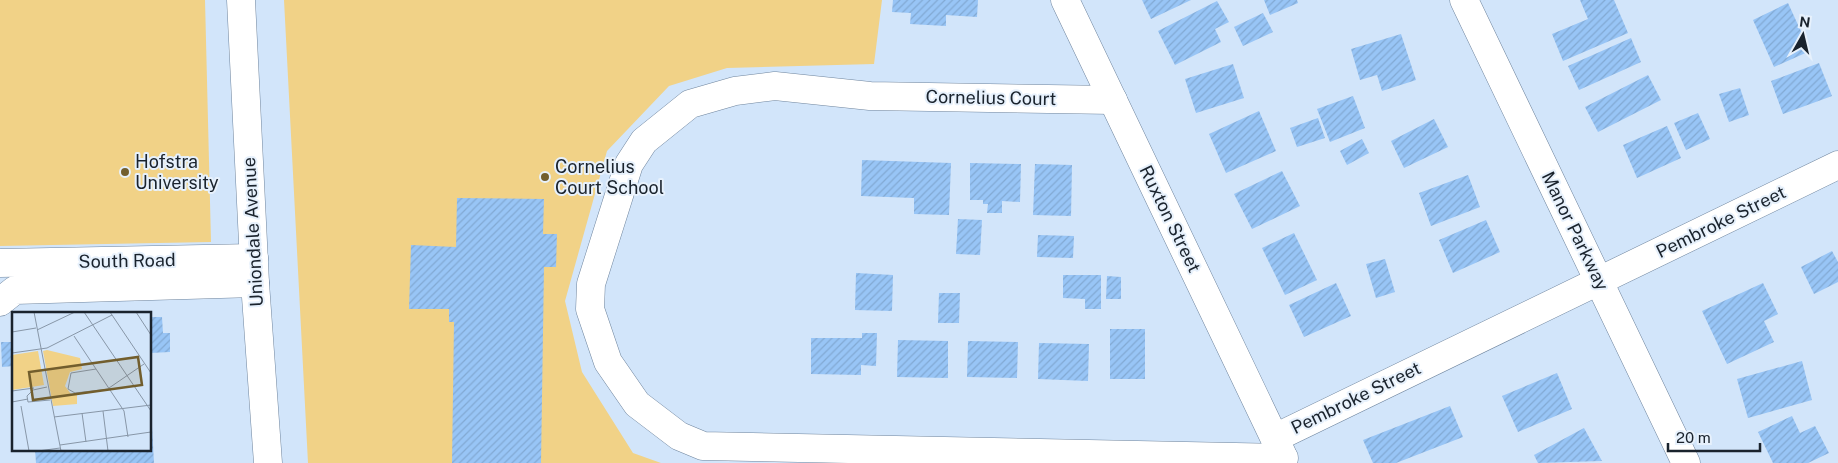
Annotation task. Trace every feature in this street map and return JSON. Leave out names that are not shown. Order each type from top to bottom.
[{"type":"street","name":"Uniondale Avenue","points":[[241,0],[255,270],[268,463]]},
{"type":"street","name":"Ruxton Street","points":[[1065,0],[1282,453]]},
{"type":"street","name":"Manor Parkway","points":[[1464,0],[1686,463]]},
{"type":"street","name":"Cornelius Court","points":[[742,446],[703,446],[679,436],[637,404],[608,362],[590,309],[591,284],[629,164],[644,141],[690,104],[735,91],[775,86],[870,96],[1113,100]]},
{"type":"street","name":"Pembroke Street","points":[[742,446],[1282,453],[1599,281],[1838,165]]},
{"type":"street","name":"South Road","points":[[0,263],[255,270]]},
{"type":"street","points":[[0,302],[15,290],[255,270]]},
{"type":"shaded area","name":"Hofstra University","points":[[0,0],[205,0],[211,242],[0,246]]},
{"type":"shaded area","name":"Cornelius Court School","points":[[284,0],[882,0],[874,64],[727,68],[669,86],[607,151],[565,301],[582,372],[633,453],[661,463],[308,463]]},
{"type":"building","points":[[893,0],[978,0],[977,17],[946,15],[946,26],[910,24],[911,13],[892,12]]},
{"type":"building","points":[[1142,0],[1191,0],[1151,19]]},
{"type":"building","points":[[1264,0],[1297,0],[1298,3],[1270,15]]},
{"type":"building","points":[[1580,0],[1614,0],[1628,33],[1563,61],[1552,34],[1588,19]]},
{"type":"building","points":[[1217,1],[1229,22],[1215,29],[1221,42],[1175,65],[1158,31]]},
{"type":"building","points":[[1788,3],[1810,51],[1774,67],[1753,20]]},
{"type":"building","points":[[1263,13],[1273,32],[1243,46],[1234,27]]},
{"type":"building","points":[[1401,34],[1416,80],[1382,91],[1377,75],[1360,80],[1351,49]]},
{"type":"building","points":[[1631,38],[1641,62],[1579,90],[1568,66]]},
{"type":"building","points":[[1819,63],[1832,96],[1783,114],[1771,81]]},
{"type":"building","points":[[1233,64],[1244,98],[1196,113],[1185,79]]},
{"type":"building","points":[[1648,75],[1661,100],[1598,132],[1585,107]]},
{"type":"building","points":[[1740,88],[1749,115],[1729,122],[1719,94]]},
{"type":"building","points":[[1353,96],[1365,128],[1330,142],[1317,109]]},
{"type":"building","points":[[1259,111],[1276,151],[1226,173],[1209,134]]},
{"type":"building","points":[[1698,113],[1710,139],[1686,150],[1674,123]]},
{"type":"building","points":[[1318,118],[1325,138],[1297,147],[1290,128]]},
{"type":"building","points":[[1434,119],[1448,147],[1404,168],[1391,141]]},
{"type":"building","points":[[1667,126],[1681,158],[1637,178],[1623,145]]},
{"type":"building","points":[[1362,139],[1369,153],[1347,165],[1340,151]]},
{"type":"building","points":[[862,160],[951,163],[949,215],[914,214],[914,198],[861,196]]},
{"type":"building","points":[[970,163],[1021,164],[1020,202],[1002,201],[1002,213],[987,213],[988,204],[983,204],[983,200],[970,200]]},
{"type":"building","points":[[1035,164],[1072,165],[1071,216],[1033,215]]},
{"type":"building","points":[[1282,171],[1300,206],[1252,229],[1234,194]]},
{"type":"building","points":[[1468,175],[1480,207],[1431,226],[1419,193]]},
{"type":"building","points":[[457,198],[544,199],[543,234],[557,234],[556,267],[544,267],[541,463],[452,463],[454,322],[449,322],[449,309],[409,309],[411,245],[456,247]]},
{"type":"building","points":[[958,219],[982,220],[980,255],[956,254]]},
{"type":"building","points":[[1486,220],[1500,252],[1453,273],[1439,240]]},
{"type":"building","points":[[1294,233],[1317,280],[1285,295],[1262,248]]},
{"type":"building","points":[[1038,235],[1074,236],[1073,258],[1037,257]]},
{"type":"building","points":[[1832,251],[1838,262],[1838,282],[1814,294],[1801,267]]},
{"type":"building","points":[[1385,259],[1395,292],[1376,298],[1366,264]]},
{"type":"building","points":[[856,273],[893,275],[892,311],[855,310]]},
{"type":"building","points":[[1063,275],[1101,275],[1101,309],[1085,309],[1085,299],[1063,298]]},
{"type":"building","points":[[1107,276],[1121,277],[1121,299],[1106,299]]},
{"type":"building","points":[[1336,283],[1351,316],[1304,337],[1289,305]]},
{"type":"building","points":[[1763,283],[1778,314],[1764,321],[1774,342],[1727,364],[1702,311]]},
{"type":"building","points":[[939,293],[960,293],[959,323],[938,323]]},
{"type":"building","points":[[151,317],[162,317],[163,333],[170,333],[170,352],[151,353]]},
{"type":"building","points":[[1110,329],[1145,329],[1145,379],[1110,379]]},
{"type":"building","points":[[862,333],[877,333],[876,366],[861,365],[861,375],[811,374],[811,338],[862,338]]},
{"type":"building","points":[[898,340],[948,341],[948,378],[897,377]]},
{"type":"building","points":[[968,341],[1018,342],[1017,378],[967,377]]},
{"type":"building","points":[[1,342],[12,342],[12,366],[2,367]]},
{"type":"building","points":[[1039,343],[1089,344],[1088,381],[1038,379]]},
{"type":"building","points":[[1802,361],[1812,400],[1748,418],[1737,379]]},
{"type":"building","points":[[1557,373],[1572,409],[1518,432],[1502,396]]},
{"type":"building","points":[[1450,406],[1463,437],[1396,463],[1373,463],[1363,440]]},
{"type":"building","points":[[151,408],[154,463],[36,463],[35,450],[151,450]]},
{"type":"building","points":[[1792,416],[1800,433],[1815,426],[1829,453],[1808,463],[1773,463],[1758,432]]},
{"type":"building","points":[[1584,428],[1602,461],[1538,463],[1534,455]]},
{"type":"place","name":"Hofstra University","points":[[125,172]]},
{"type":"place","name":"Cornelius Court School","points":[[545,177]]}]
